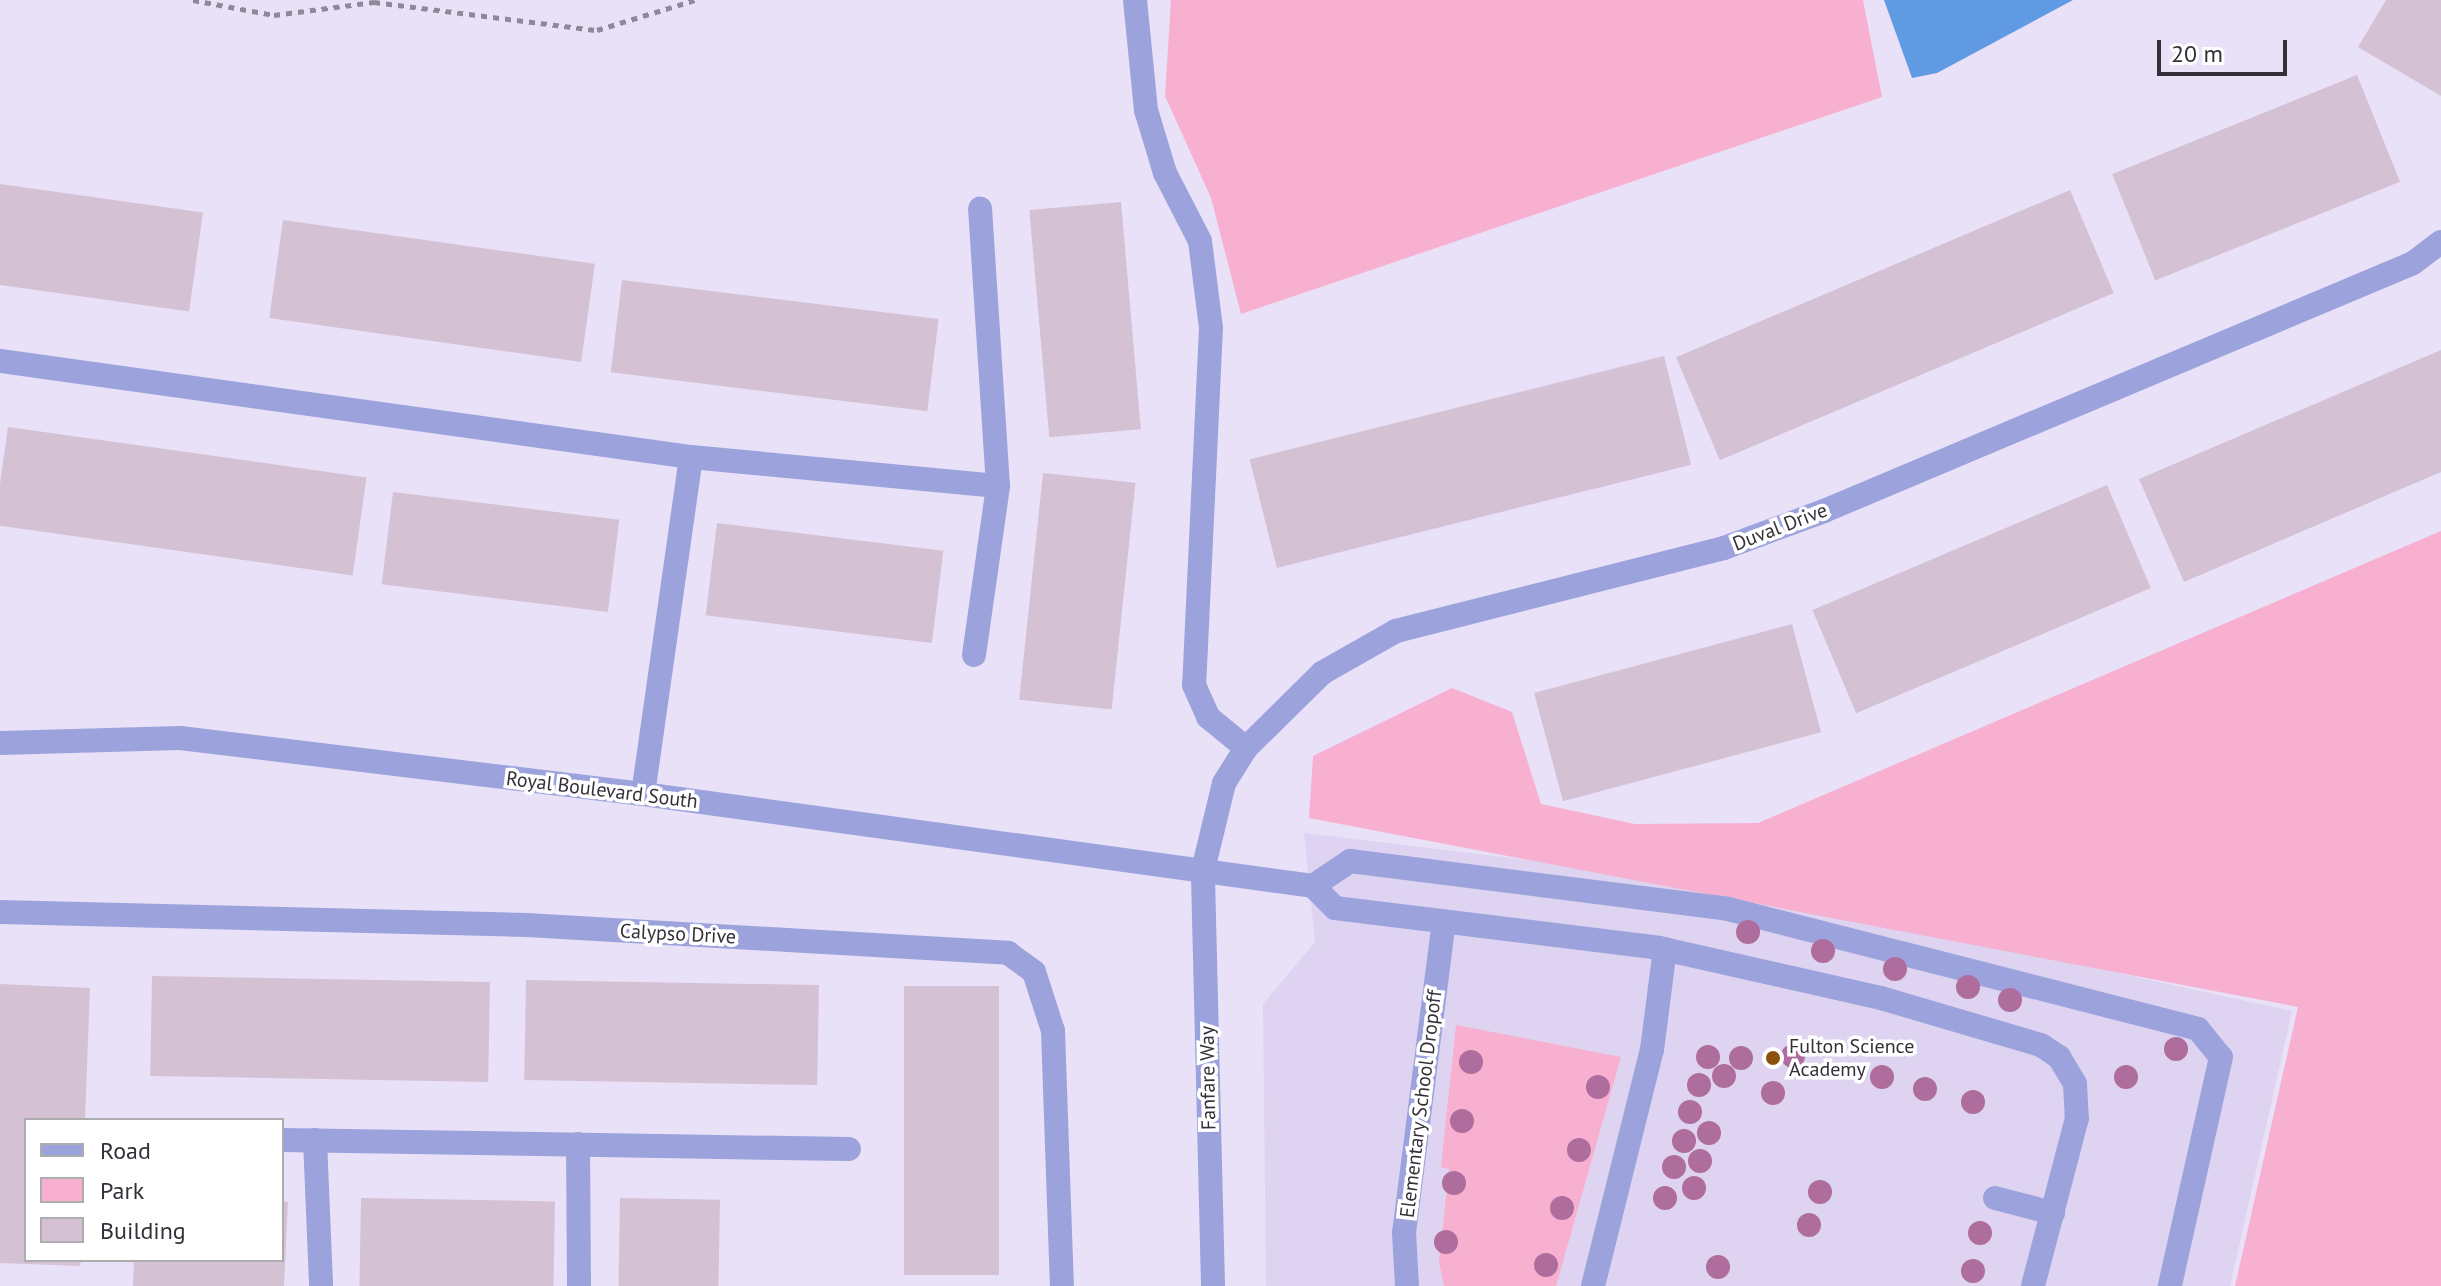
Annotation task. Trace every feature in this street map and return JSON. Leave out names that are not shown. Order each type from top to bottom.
[{"type":"street","points":[[1135,0],[1146,110],[1165,173],[1200,241],[1211,328],[1194,685],[1208,717],[1246,748]]},
{"type":"street","points":[[974,655],[998,486],[980,209]]},
{"type":"street","name":"Duval Drive","points":[[1203,870],[1224,783],[1246,748],[1322,673],[1396,631],[1724,548],[2413,263],[2441,242]]},
{"type":"street","points":[[0,361],[691,457],[998,486]]},
{"type":"street","points":[[643,794],[691,457]]},
{"type":"street","name":"Royal Boulevard South","points":[[0,743],[180,738],[643,794],[1313,886]]},
{"type":"street","points":[[2033,1286],[2077,1118],[2075,1084],[2059,1057],[1910,1006],[1665,949],[1335,908],[1313,886],[1350,861],[1728,909],[2198,1029],[2221,1057],[2170,1286]]},
{"type":"street","name":"Fanfare Way","points":[[1203,870],[1213,1286]]},
{"type":"street","name":"Calypso Drive","points":[[0,912],[527,925],[1008,953],[1034,972],[1053,1031],[1062,1286]]},
{"type":"street","name":"Elementary School Dropoff","points":[[1407,1286],[1404,1233],[1444,922]]},
{"type":"street","points":[[1593,1286],[1652,1050],[1665,949]]},
{"type":"street","points":[[284,1140],[849,1149]]},
{"type":"street","points":[[315,1140],[321,1286]]},
{"type":"street","points":[[578,1144],[579,1286]]},
{"type":"street","points":[[1995,1198],[2053,1213]]},
{"type":"path","points":[[193,0],[274,15],[374,2],[597,30],[695,0]]},
{"type":"shaded area","name":"Fulton Science Academy","points":[[1304,833],[1693,880],[2292,1011],[2230,1286],[1266,1286],[1263,1004],[1315,942]]},
{"type":"green space","points":[[1171,0],[1863,0],[1882,97],[1241,314],[1211,198],[1165,96]]},
{"type":"green space","points":[[2441,531],[2441,1286],[2235,1286],[2298,1007],[1309,818],[1313,756],[1452,688],[1512,712],[1541,804],[1635,824],[1758,823]]},
{"type":"green space","points":[[1456,1025],[1621,1057],[1556,1286],[1444,1286],[1439,1262],[1449,1169],[1441,1167]]},
{"type":"water","points":[[1884,0],[2073,0],[1937,73],[1912,78]]},
{"type":"building","points":[[2386,0],[2441,0],[2441,96],[2358,47]]},
{"type":"building","points":[[2357,75],[2400,182],[2155,281],[2112,174]]},
{"type":"building","points":[[0,184],[203,213],[189,312],[0,285]]},
{"type":"building","points":[[2070,190],[2114,293],[1720,460],[1676,357]]},
{"type":"building","points":[[1121,202],[1141,429],[1049,437],[1029,210]]},
{"type":"building","points":[[283,220],[595,264],[581,362],[269,318]]},
{"type":"building","points":[[622,280],[939,319],[927,411],[611,372]]},
{"type":"building","points":[[2441,350],[2441,472],[2184,582],[2139,479]]},
{"type":"building","points":[[1664,356],[1691,465],[1277,568],[1250,459]]},
{"type":"building","points":[[8,427],[366,477],[353,575],[0,526],[0,484]]},
{"type":"building","points":[[1043,473],[1135,483],[1112,709],[1019,700]]},
{"type":"building","points":[[2107,485],[2151,588],[1856,713],[1812,610]]},
{"type":"building","points":[[393,492],[619,520],[608,612],[382,584]]},
{"type":"building","points":[[717,523],[943,551],[932,643],[706,615]]},
{"type":"building","points":[[1792,624],[1821,732],[1563,801],[1534,693]]},
{"type":"building","points":[[152,976],[490,982],[488,1082],[150,1076]]},
{"type":"building","points":[[526,980],[819,985],[817,1085],[524,1080]]},
{"type":"building","points":[[0,984],[90,988],[85,1118],[24,1118],[24,1262],[81,1262],[80,1266],[0,1263]]},
{"type":"building","points":[[904,986],[999,986],[999,1275],[904,1275]]},
{"type":"building","points":[[361,1198],[555,1201],[553,1286],[359,1286]]},
{"type":"building","points":[[620,1198],[720,1200],[718,1286],[618,1286]]},
{"type":"building","points":[[284,1201],[288,1202],[284,1286],[133,1286],[134,1262],[284,1262]]},
{"type":"place","name":"Fulton Science Academy","points":[[1773,1058]]}]
